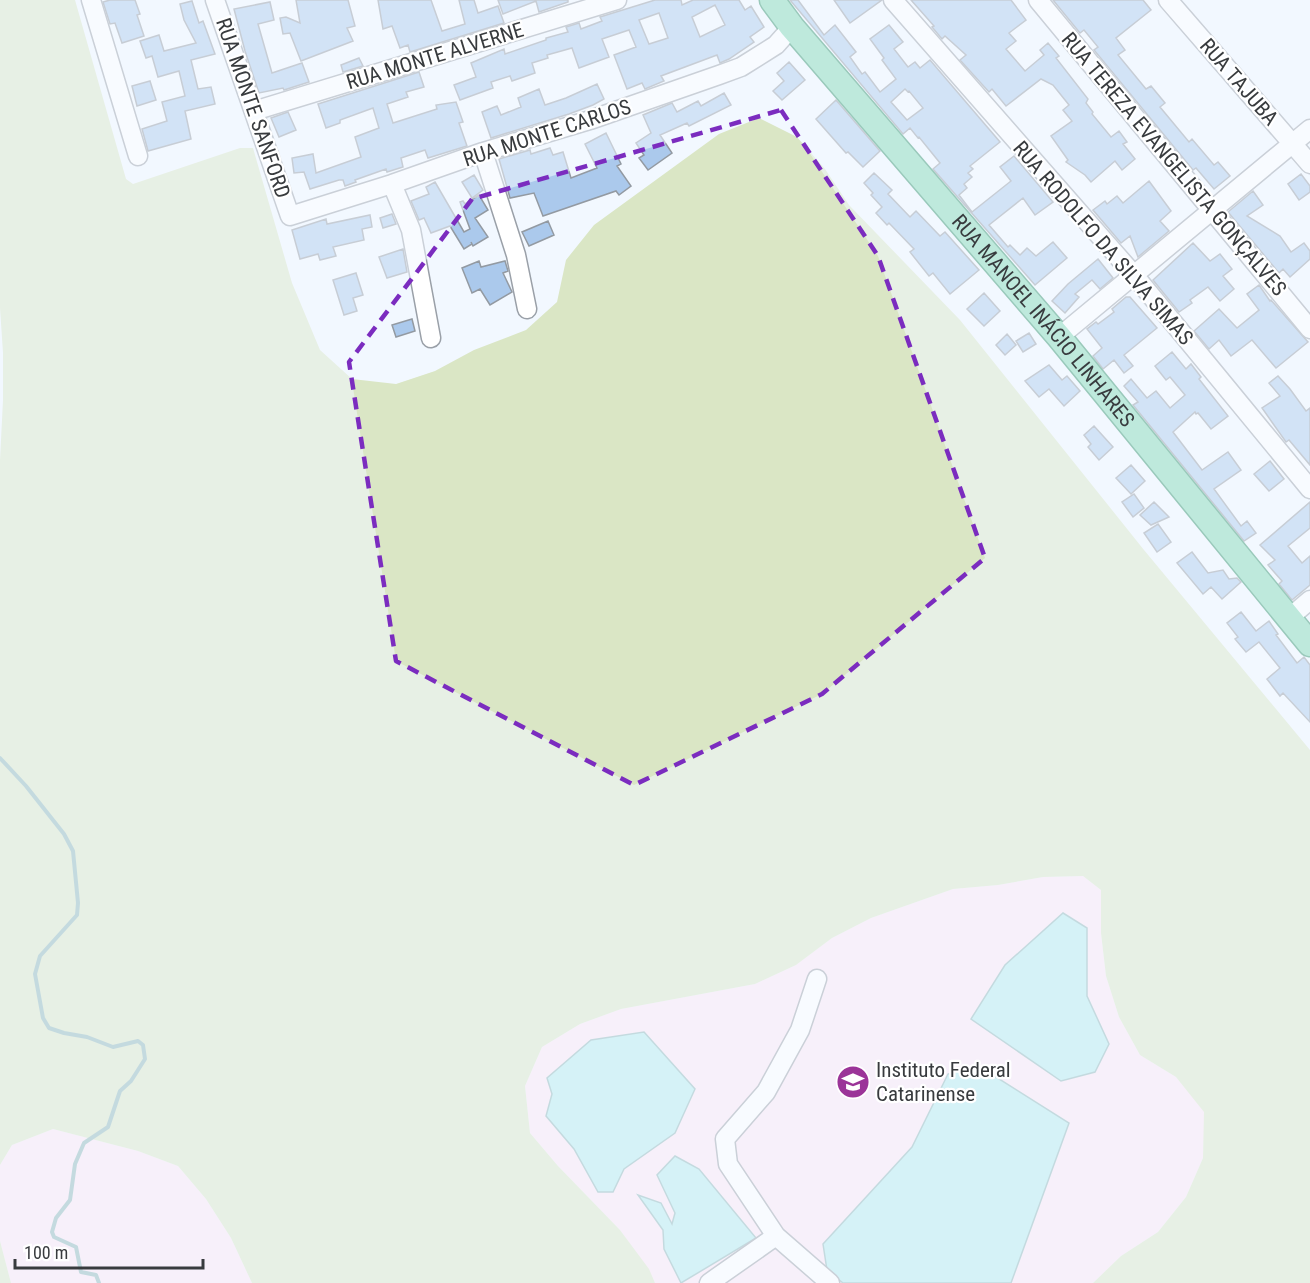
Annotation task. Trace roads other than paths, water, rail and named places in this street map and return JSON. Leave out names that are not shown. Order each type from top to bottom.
[{"type":"main road","name":"RUA MANOEL INÁCIO LINHARES","points":[[772,0],[792,27],[1059,337],[1310,644]]},
{"type":"street","points":[[91,0],[138,156]]},
{"type":"street","name":"RUA MONTE ALVERNE","points":[[254,111],[617,0]]},
{"type":"street","name":"RUA RODOLFO DA SILVA SIMAS","points":[[893,0],[1134,275],[1310,489]]},
{"type":"street","name":"RUA TEREZA EVANGELISTA GONÇALVES","points":[[1038,0],[1310,329]]},
{"type":"street","name":"RUA TAJUBA","points":[[1168,0],[1310,164]]},
{"type":"street","name":"RUA MONTE SANFORD","points":[[221,2],[254,111],[290,216]]},
{"type":"street","name":"RUA MONTE CARLOS","points":[[290,216],[483,152],[590,120],[741,67],[776,45],[792,27]]},
{"type":"street","points":[[1059,337],[1310,129]]},
{"type":"street","points":[[483,152],[516,255],[526,309]]},
{"type":"street","points":[[392,184],[411,230],[431,338]]},
{"type":"street","points":[[1289,618],[1310,600]]},
{"type":"street","points":[[817,979],[800,1030],[766,1092],[725,1139],[728,1164],[776,1236],[830,1283]]},
{"type":"street","points":[[709,1283],[776,1236]]},
{"type":"water","points":[[1063,913],[1087,928],[1087,996],[1109,1044],[1095,1072],[1061,1081],[971,1019],[1005,965]]},
{"type":"water","points":[[644,1032],[695,1089],[675,1133],[624,1169],[613,1192],[598,1192],[574,1149],[546,1116],[552,1094],[547,1078],[591,1040]]},
{"type":"water","points":[[977,1065],[1069,1123],[1011,1283],[843,1283],[827,1270],[823,1244],[912,1147],[948,1074]]},
{"type":"water","points":[[675,1156],[699,1169],[756,1238],[681,1283],[664,1249],[663,1230],[638,1195],[661,1203],[672,1224],[675,1213],[657,1175]]},
{"type":"waterway","points":[[0,758],[26,786],[64,834],[73,851],[77,915],[40,956],[35,974],[43,1018],[49,1028],[87,1037],[113,1047],[138,1041],[143,1045],[145,1059],[131,1081],[120,1091],[108,1127],[84,1143],[75,1164],[70,1200],[56,1218],[52,1232],[54,1237],[76,1247],[81,1272],[96,1275],[99,1283]]},
{"type":"place","name":"Instituto Federal Catarinense","points":[[853,1082]]}]
